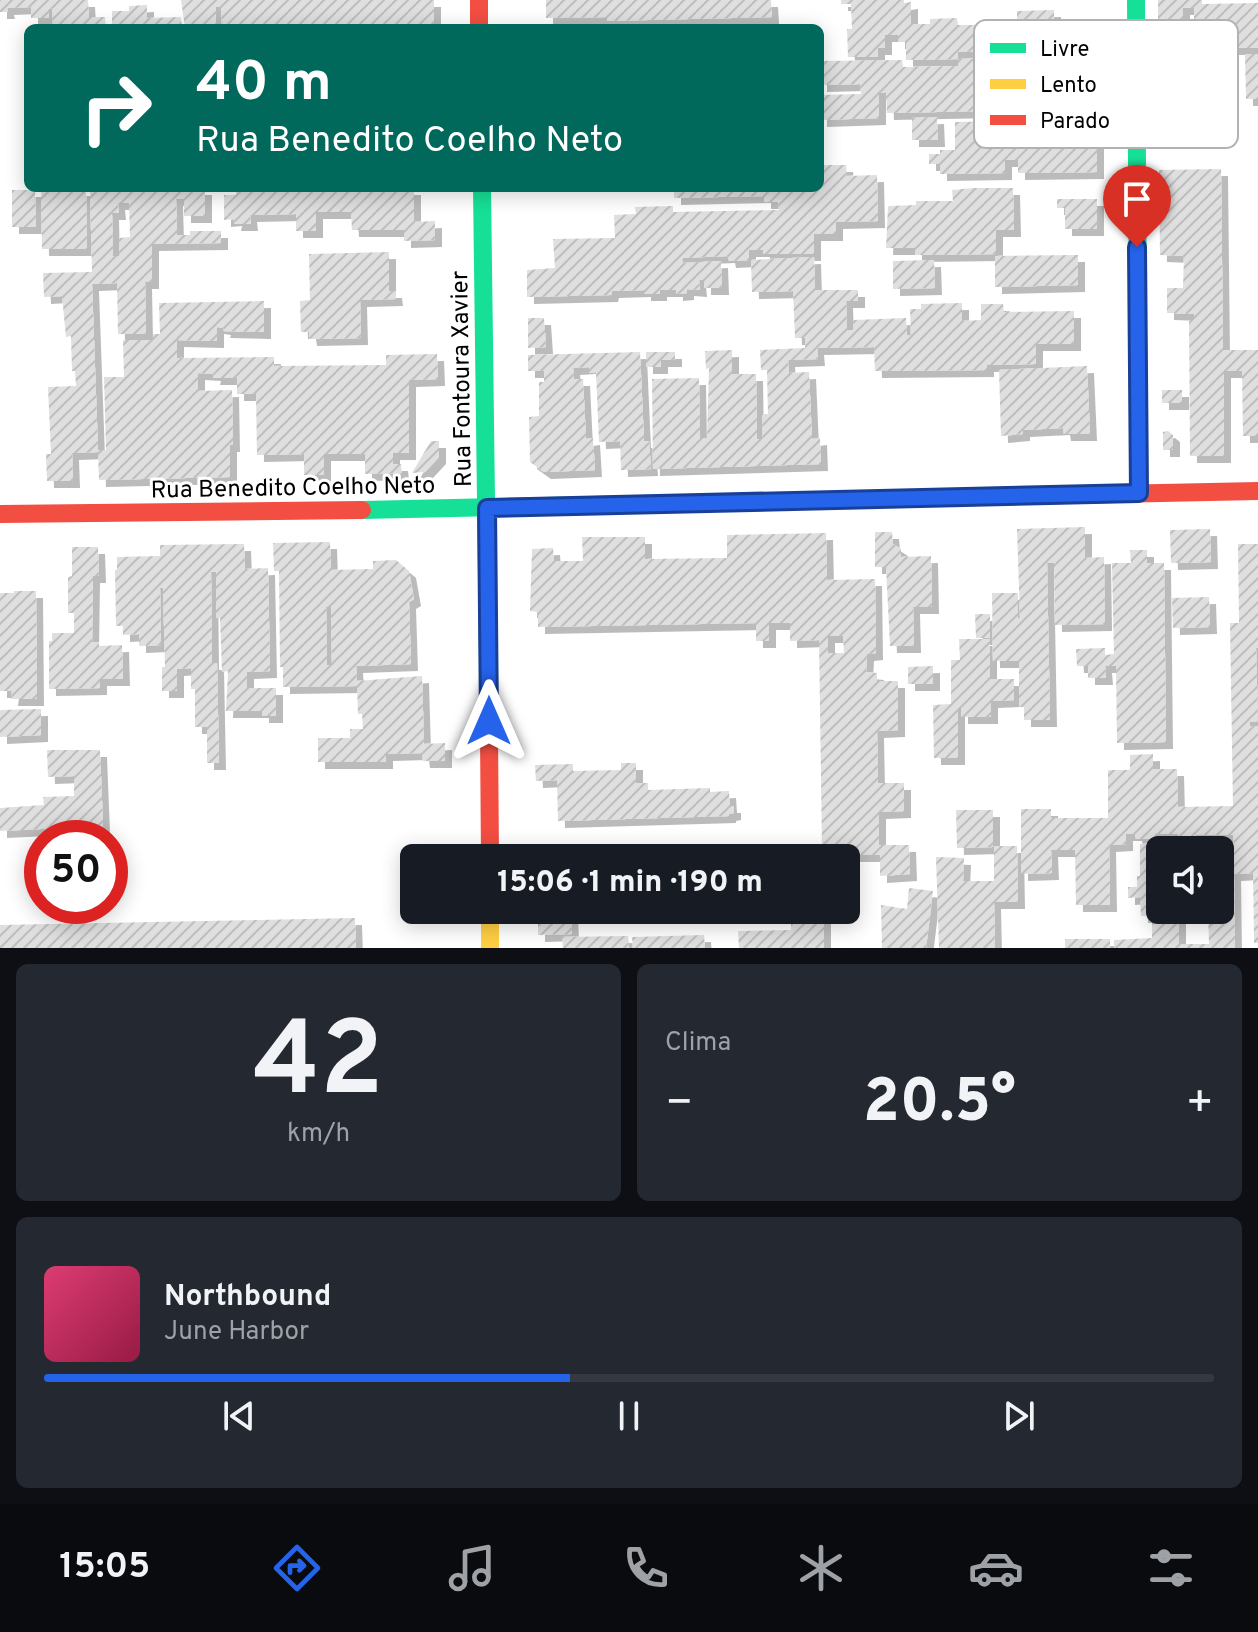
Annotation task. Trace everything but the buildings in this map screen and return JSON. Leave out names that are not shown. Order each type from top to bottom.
[{"type":"street","points":[[479,0],[479,24]]},
{"type":"street","points":[[1136,0],[1136,20]]},
{"type":"street","points":[[1137,148],[1139,493]]},
{"type":"street","name":"Rua Fontoura Xavier","points":[[482,192],[490,844]]},
{"type":"street","name":"Rua Benedito Coelho Neto","points":[[0,514],[487,508],[1258,491]]},
{"type":"street","points":[[490,924],[490,948]]},
{"type":"traffic: fast","points":[[1136,0],[1136,20]]},
{"type":"traffic: fast","points":[[1137,148],[1139,493]]},
{"type":"traffic: fast","points":[[482,192],[489,733]]},
{"type":"traffic: fast","points":[[362,510],[829,500]]},
{"type":"traffic: slow","points":[[490,924],[490,948]]},
{"type":"traffic: jam","points":[[479,0],[479,24]]},
{"type":"traffic: jam","points":[[829,500],[1258,491]]},
{"type":"traffic: jam","points":[[0,514],[362,510]]},
{"type":"traffic: jam","points":[[489,733],[490,844]]},
{"type":"route","points":[[489,721],[487,508],[1139,493],[1137,247]]}]
